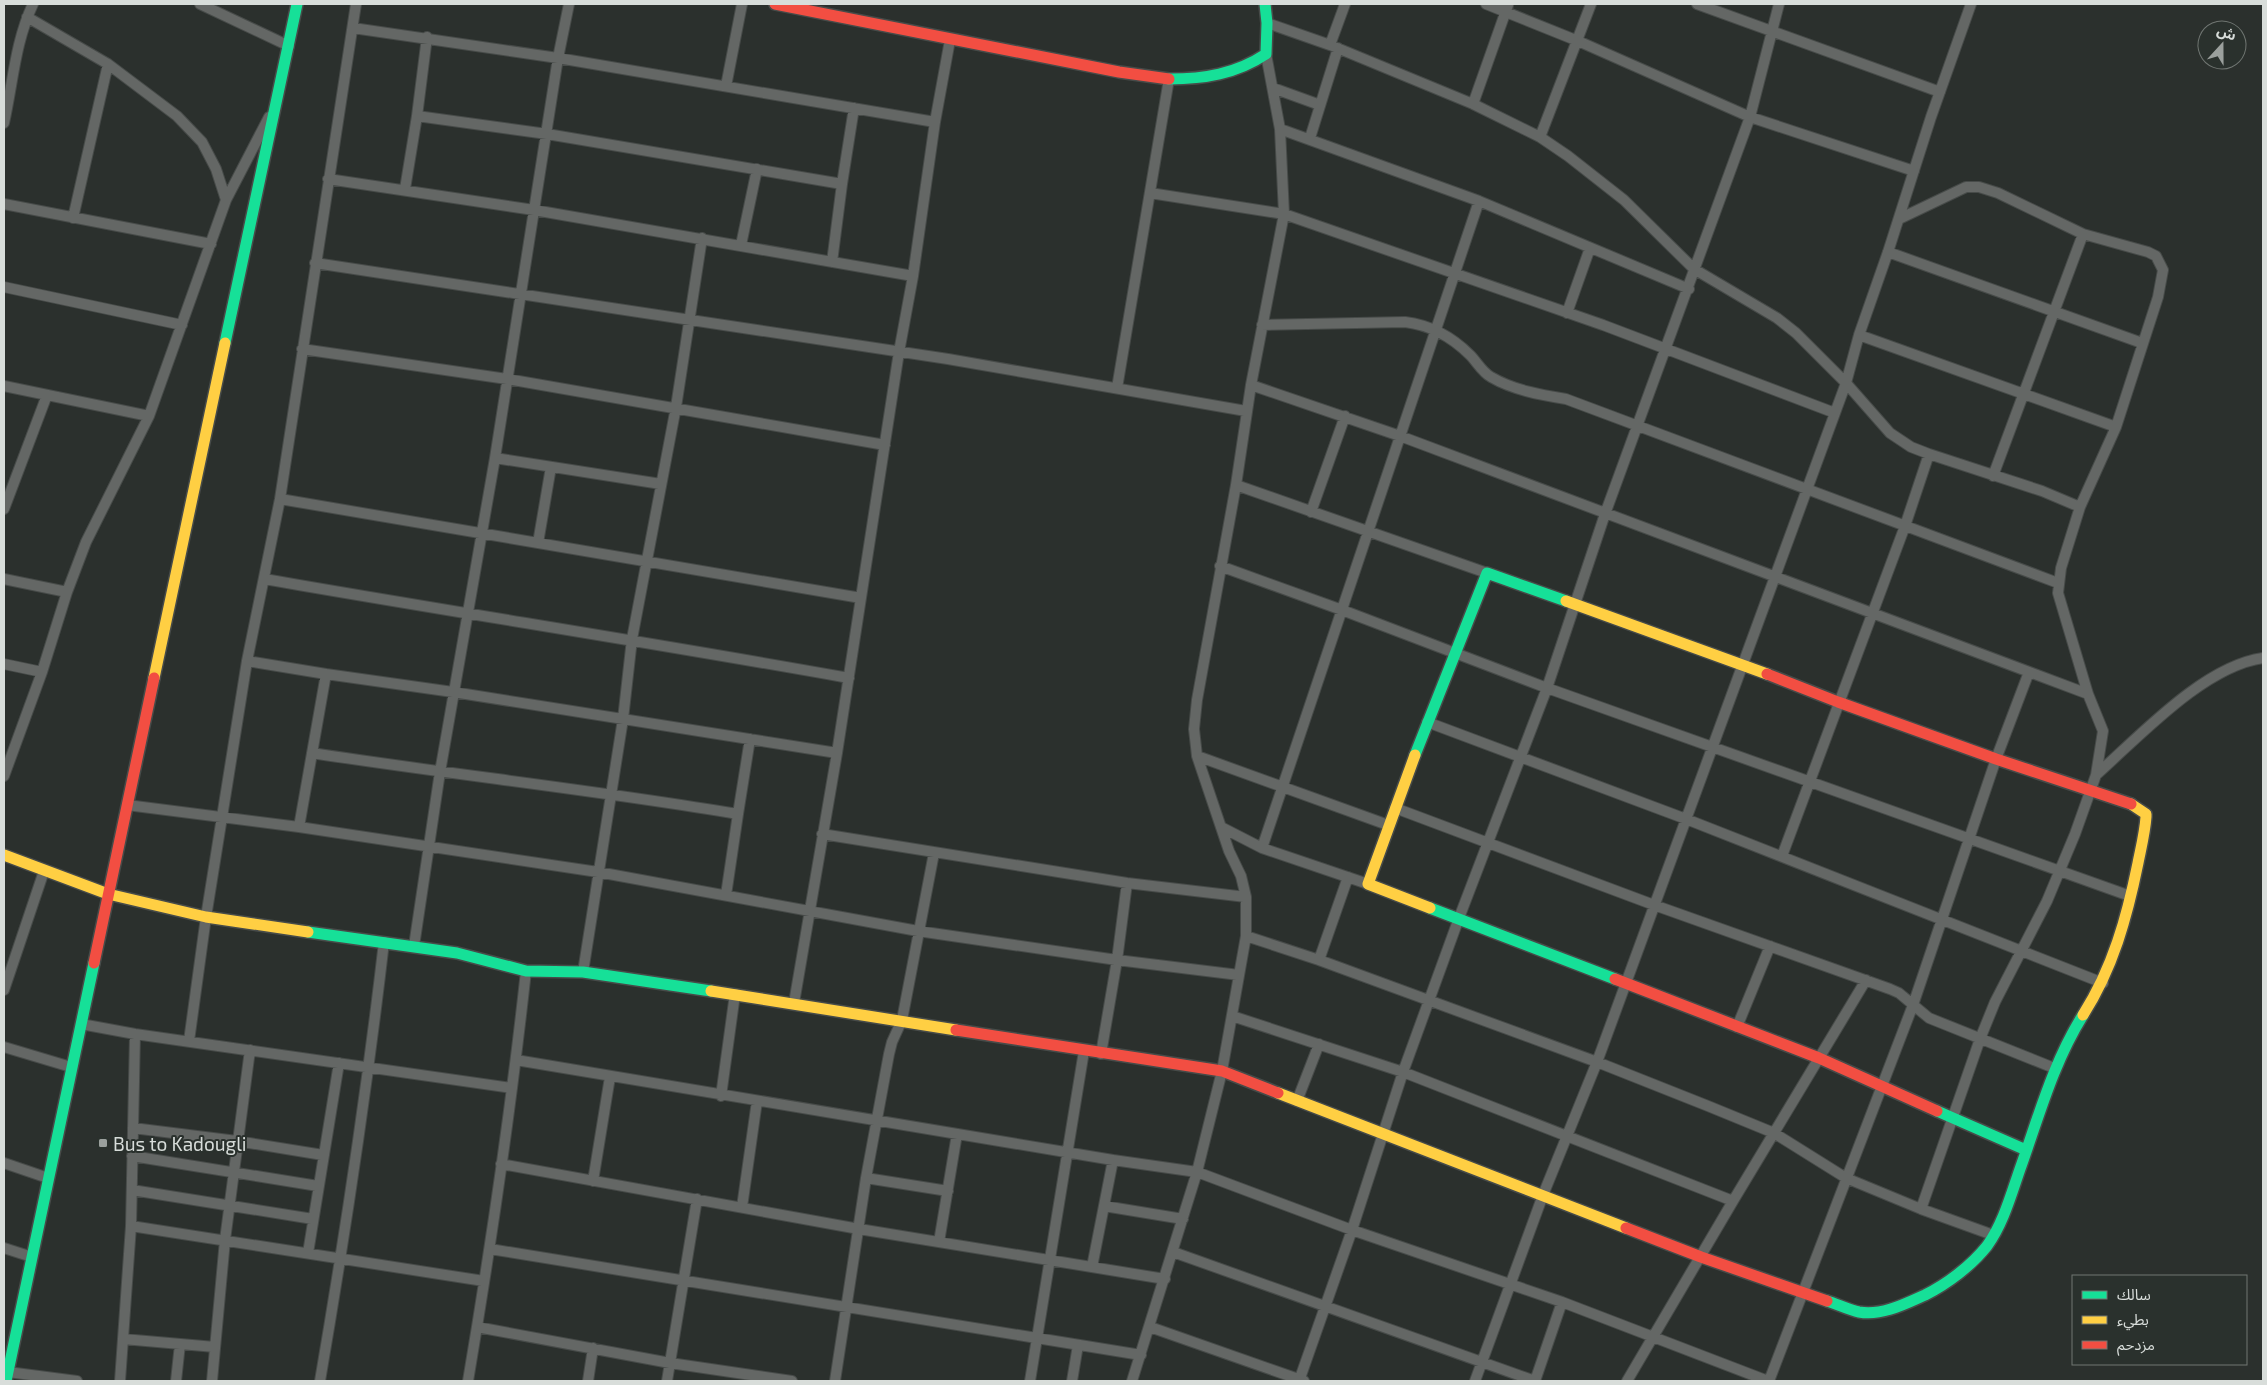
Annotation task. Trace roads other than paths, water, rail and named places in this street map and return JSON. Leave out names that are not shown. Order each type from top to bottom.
[{"type":"street","points":[[4,123],[6,102],[16,53],[27,16],[33,4]]},
{"type":"street","points":[[200,4],[289,46]]},
{"type":"street","points":[[77,1381],[7,1377],[9,1340],[32,1257],[298,4]]},
{"type":"street","points":[[189,1041],[206,917],[247,661],[280,499],[356,4]]},
{"type":"street","points":[[414,946],[453,692],[495,458],[558,58],[569,4]]},
{"type":"street","points":[[726,86],[742,4]]},
{"type":"street","points":[[775,4],[950,40],[1169,79],[1198,78],[1225,74],[1244,68],[1266,54]]},
{"type":"street","points":[[1132,1381],[1197,1172],[1222,1071],[1246,936],[1246,898],[1238,868],[1221,827],[1197,756],[1194,729],[1197,700],[1220,566],[1236,486],[1246,411],[1284,214],[1280,129],[1266,54],[1267,23],[1265,4]]},
{"type":"street","points":[[1310,138],[1345,4]]},
{"type":"street","points":[[1486,4],[1507,7],[1578,41],[1750,117],[1914,171]]},
{"type":"street","points":[[1540,137],[1592,4]]},
{"type":"street","points":[[1697,4],[1940,92]]},
{"type":"street","points":[[1150,1327],[1301,1381],[1403,1072],[1459,918],[1547,688],[1605,514],[1750,117],[1779,4]]},
{"type":"street","points":[[1476,1381],[1543,1195],[1597,1062],[1846,383],[1859,335],[1971,4]]},
{"type":"street","points":[[1473,104],[1507,7]]},
{"type":"street","points":[[27,16],[108,64],[164,104],[190,128],[202,142],[216,169],[226,200]]},
{"type":"street","points":[[1267,23],[1334,46],[1473,104],[1540,137],[1568,156],[1624,200],[1694,269],[1777,318],[1796,333],[1846,383],[1890,433],[1929,454],[2042,491],[2080,507]]},
{"type":"street","points":[[352,28],[427,37],[558,58],[935,122]]},
{"type":"street","points":[[404,189],[427,37]]},
{"type":"street","points":[[794,1003],[837,753],[935,122],[950,40]]},
{"type":"street","points":[[73,218],[108,64]]},
{"type":"street","points":[[1117,388],[1169,79]]},
{"type":"street","points":[[1273,88],[1320,105]]},
{"type":"street","points":[[4,776],[9,748],[42,672],[67,592],[86,542],[149,416],[226,200],[276,104]]},
{"type":"street","points":[[832,262],[854,108]]},
{"type":"street","points":[[416,116],[547,134],[842,184]]},
{"type":"street","points":[[1280,129],[1310,138],[1479,201],[1688,289]]},
{"type":"street","points":[[741,246],[757,169]]},
{"type":"street","points":[[328,179],[534,210],[912,276]]},
{"type":"street","points":[[1899,219],[1966,187],[1979,187],[1998,193],[2083,234],[2148,252],[2156,256],[2163,276],[2116,428],[2080,507],[2061,568],[2058,584],[2058,600],[2088,694],[2103,731],[2096,775],[2061,870],[1995,1002],[1980,1039],[1921,1209]]},
{"type":"street","points":[[1150,193],[1284,214],[1567,313],[1835,413]]},
{"type":"street","points":[[1262,848],[1479,201]]},
{"type":"street","points":[[4,204],[211,244]]},
{"type":"street","points":[[1993,476],[2083,234]]},
{"type":"street","points":[[583,972],[623,719],[632,639],[676,407],[702,238]]},
{"type":"street","points":[[1567,313],[1590,248]]},
{"type":"street","points":[[1888,252],[2142,344]]},
{"type":"street","points":[[315,263],[899,352],[1246,411]]},
{"type":"street","points":[[4,287],[182,324]]},
{"type":"street","points":[[1262,325],[1405,322],[1419,324],[1436,330],[1470,354],[1490,376],[1502,382],[1531,392],[1566,399],[2058,584]]},
{"type":"street","points":[[1859,335],[2116,428]]},
{"type":"street","points":[[302,349],[507,378],[885,445]]},
{"type":"street","points":[[1251,385],[1400,436],[2088,694]]},
{"type":"street","points":[[4,386],[149,416]]},
{"type":"street","points":[[4,509],[47,395]]},
{"type":"street","points":[[1311,512],[1345,416]]},
{"type":"street","points":[[1782,856],[1871,612],[1905,526],[1929,454]]},
{"type":"street","points":[[495,458],[661,484]]},
{"type":"street","points":[[538,543],[551,467]]},
{"type":"street","points":[[4,477],[15,479]]},
{"type":"street","points":[[4,855],[108,894],[206,917],[457,953],[526,971],[583,972],[794,1003],[1102,1054],[1222,1071],[1701,1257],[1802,1294],[1859,1312],[1870,1314],[1881,1312],[1941,1287],[1973,1261],[1994,1235],[2004,1212],[2054,1068],[2072,1031],[2102,983],[2117,947],[2138,863],[2146,814],[2130,804],[1996,759],[1838,702],[1743,664],[1236,486]]},
{"type":"street","points":[[280,499],[861,598]]},
{"type":"street","points":[[1220,566],[1712,748],[2130,896]]},
{"type":"street","points":[[1368,884],[1427,722],[1456,653],[1486,573]]},
{"type":"street","points":[[264,579],[467,614],[632,639],[849,678]]},
{"type":"street","points":[[4,580],[67,592]]},
{"type":"street","points":[[2096,775],[2154,723],[2203,684],[2238,664],[2263,658]]},
{"type":"street","points":[[247,661],[837,753]]},
{"type":"street","points":[[4,664],[42,672]]},
{"type":"street","points":[[516,1060],[720,1096],[1197,1172],[1352,1230],[1562,1302],[1769,1381],[1913,1005],[1944,919],[1996,759],[2029,672]]},
{"type":"street","points":[[299,827],[326,674]]},
{"type":"street","points":[[1427,722],[1686,818],[2102,983]]},
{"type":"street","points":[[726,895],[750,739]]},
{"type":"street","points":[[312,753],[440,772],[612,793],[738,814]]},
{"type":"street","points":[[1197,756],[1388,825]]},
{"type":"street","points":[[127,805],[223,816],[430,846],[598,872],[918,930],[1118,960],[1239,975]]},
{"type":"street","points":[[1395,808],[1487,844],[1895,991],[1929,1018],[2054,1068]]},
{"type":"street","points":[[1221,827],[1262,848],[1368,884],[1459,918],[1819,1058],[2026,1150]]},
{"type":"street","points":[[822,834],[1128,883],[1246,898]]},
{"type":"street","points":[[835,1381],[866,1178],[892,1042],[902,1020],[934,853]]},
{"type":"street","points":[[4,990],[44,871]]},
{"type":"street","points":[[1318,960],[1348,877]]},
{"type":"street","points":[[1102,1054],[1118,960],[1128,883]]},
{"type":"street","points":[[1246,936],[1318,960],[1597,1062],[1774,1133],[1846,1178],[1921,1209],[1994,1235]]},
{"type":"street","points":[[320,1381],[370,1068],[384,942]]},
{"type":"street","points":[[1737,1027],[1770,946]]},
{"type":"street","points":[[468,1381],[490,1249],[516,1060],[526,971]]},
{"type":"street","points":[[1627,1381],[1733,1200],[1866,980]]},
{"type":"street","points":[[720,1096],[735,994]]},
{"type":"street","points":[[1232,1016],[1403,1072],[1733,1200]]},
{"type":"street","points":[[81,1024],[134,1034],[512,1088]]},
{"type":"street","points":[[120,1381],[131,1226],[134,1034]]},
{"type":"street","points":[[1297,1101],[1319,1044]]},
{"type":"street","points":[[4,1047],[71,1067]]},
{"type":"street","points":[[212,1381],[225,1240],[250,1050]]},
{"type":"street","points":[[1030,1381],[1048,1260],[1084,1051]]},
{"type":"street","points":[[308,1253],[339,1063]]},
{"type":"street","points":[[593,1181],[610,1077]]},
{"type":"street","points":[[742,1207],[757,1101]]},
{"type":"street","points":[[133,1128],[237,1141],[323,1155]]},
{"type":"street","points":[[939,1242],[957,1134]]},
{"type":"street","points":[[132,1156],[318,1186]]},
{"type":"street","points":[[1092,1268],[1113,1160]]},
{"type":"street","points":[[4,1163],[48,1178]]},
{"type":"street","points":[[501,1164],[859,1229],[1165,1279]]},
{"type":"street","points":[[866,1178],[948,1191]]},
{"type":"street","points":[[132,1190],[313,1219]]},
{"type":"street","points":[[667,1381],[697,1199]]},
{"type":"street","points":[[1104,1206],[1183,1219]]},
{"type":"street","points":[[131,1226],[484,1281]]},
{"type":"street","points":[[4,1248],[32,1257]]},
{"type":"street","points":[[490,1249],[1141,1355]]},
{"type":"street","points":[[1173,1252],[1535,1381],[1562,1302]]},
{"type":"street","points":[[477,1326],[670,1362],[792,1381]]},
{"type":"street","points":[[123,1339],[215,1347]]},
{"type":"street","points":[[176,1381],[180,1344]]},
{"type":"street","points":[[1072,1381],[1078,1345]]},
{"type":"street","points":[[588,1381],[592,1348]]},
{"type":"place","name":"Bus to Kadougli","points":[[103,1143]]}]
